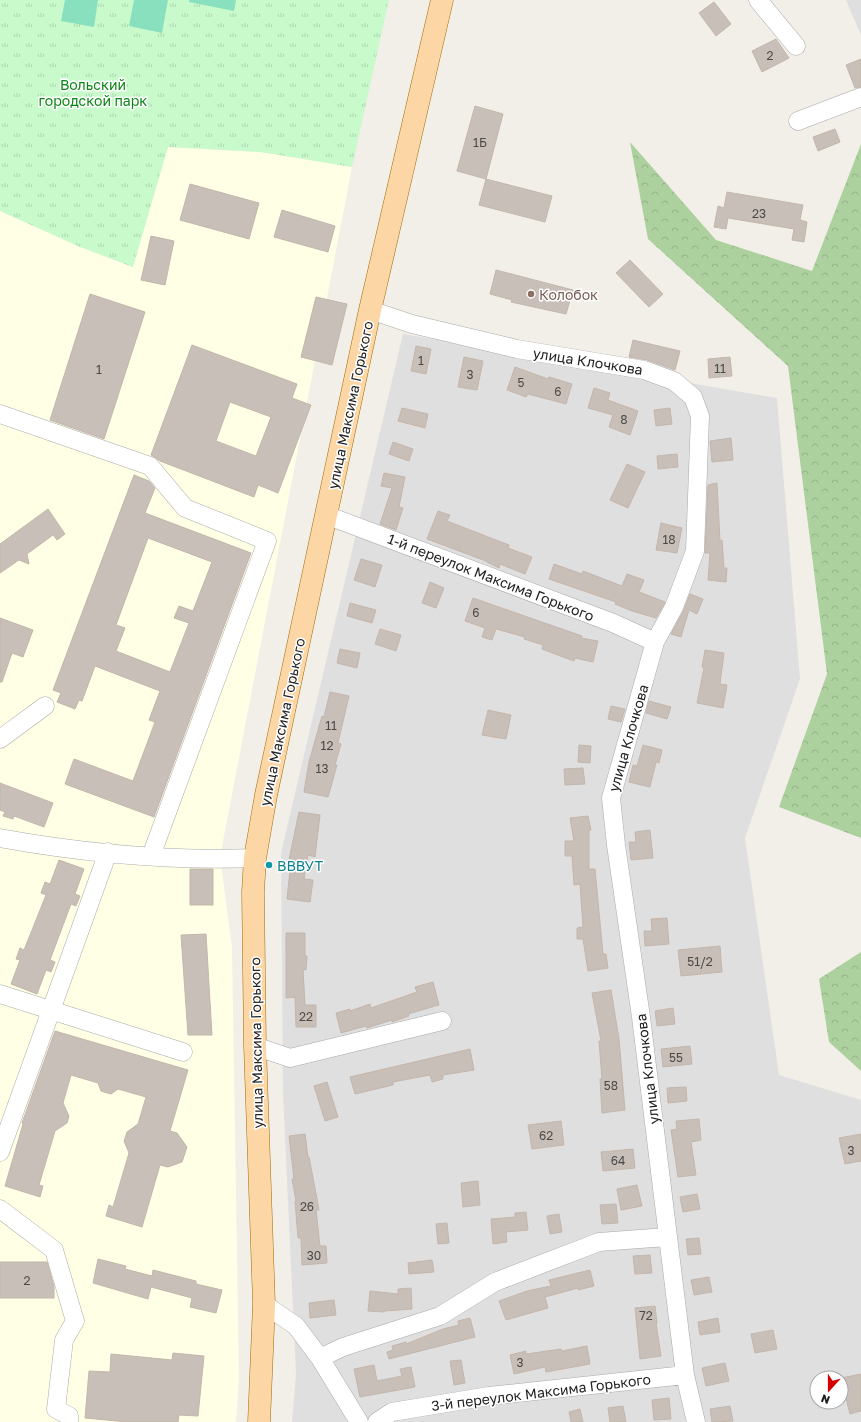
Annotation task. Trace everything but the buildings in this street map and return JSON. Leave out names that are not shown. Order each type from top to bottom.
[{"type":"main road","name":"улица Максима Горького","points":[[259,1422],[264,1304],[255,1046],[253,892],[255,858],[266,795],[370,310],[442,0]]},
{"type":"street","points":[[758,0],[796,46]]},
{"type":"street","points":[[798,122],[861,97]]},
{"type":"street","name":"улица Клочкова","points":[[370,310],[412,324],[516,350],[644,370],[674,381],[693,397],[700,416],[694,551],[674,607],[655,642],[611,798],[616,845],[641,1016],[684,1375],[696,1422]]},
{"type":"street","points":[[0,414],[150,466],[185,508],[268,540],[151,856]]},
{"type":"street","name":"1-й переулок Максима Горького","points":[[326,514],[613,623],[655,642]]},
{"type":"street","points":[[0,740],[45,706]]},
{"type":"street","points":[[0,838],[59,849],[151,856],[255,858]]},
{"type":"street","points":[[0,1152],[49,1011],[108,852]]},
{"type":"street","points":[[0,994],[49,1011],[183,1052]]},
{"type":"street","points":[[255,1046],[290,1058],[442,1021]]},
{"type":"street","points":[[0,1209],[54,1250],[75,1321],[64,1340],[56,1409],[69,1416],[69,1422]]},
{"type":"street","points":[[320,1358],[343,1347],[440,1316],[495,1282],[599,1242],[667,1237]]},
{"type":"street","points":[[264,1304],[296,1326],[320,1358],[359,1422]]},
{"type":"street","name":"3-й переулок Максима Горького","points":[[377,1422],[392,1412],[489,1396],[684,1375]]},
{"type":"shaded area","points":[[846,0],[861,0],[861,35]]},
{"type":"shaded area","points":[[168,147],[261,152],[352,167],[220,857],[232,947],[239,1378],[236,1422],[0,1422],[0,211],[78,246],[132,267]]},
{"type":"shaded area","points":[[403,334],[777,398],[800,679],[745,838],[779,1075],[861,1100],[861,1422],[292,1422],[296,1374],[283,1093],[281,853]]},
{"type":"green space","name":"Вольский городской парк","points":[[0,0],[389,0],[352,167],[261,152],[168,147],[133,267],[78,246],[0,211]]},
{"type":"green space","points":[[65,0],[98,0],[94,27],[61,21]]},
{"type":"green space","points":[[134,0],[168,0],[162,33],[129,26]]},
{"type":"green space","points":[[189,0],[236,0],[234,11],[189,2]]},
{"type":"green space","points":[[630,142],[716,240],[812,271],[861,144],[861,838],[779,807],[827,674],[788,366],[648,239]]},
{"type":"green space","points":[[861,952],[861,1071],[829,1042],[819,979]]},
{"type":"place","name":"Колобок","points":[[531,294]]},
{"type":"place","name":"ВВВУТ","points":[[269,865]]}]
